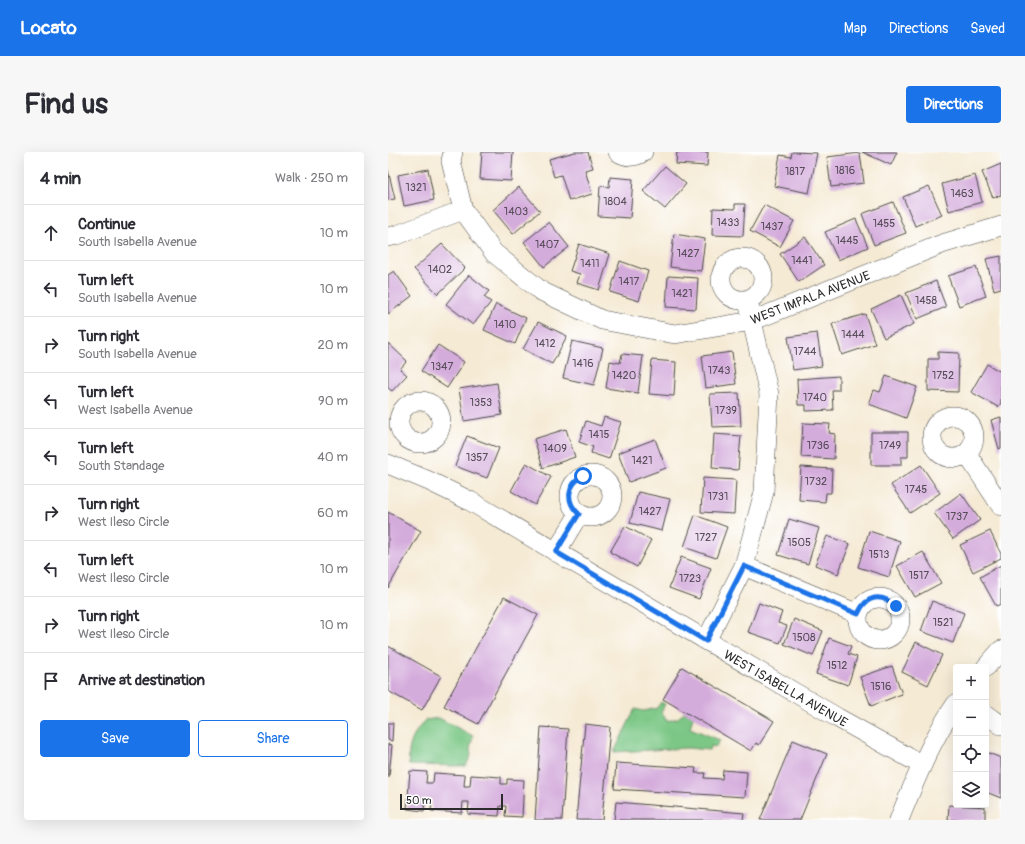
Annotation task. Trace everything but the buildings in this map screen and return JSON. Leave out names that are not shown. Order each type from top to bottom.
[{"type":"street","points":[[388,236],[397,235],[463,210],[451,162],[453,152]]},
{"type":"street","points":[[618,152],[626,156],[633,156],[643,152]]},
{"type":"street","name":"WEST IMPALA AVENUE","points":[[463,210],[494,253],[541,291],[602,320],[675,334],[752,321],[942,244],[1001,226]]},
{"type":"street","points":[[706,641],[744,566],[764,492],[770,394],[748,300]]},
{"type":"street","name":"WEST ISABELLA AVENUE","points":[[412,442],[394,466],[470,501],[838,718],[922,764]]},
{"type":"street","points":[[966,454],[1001,506]]},
{"type":"street","points":[[556,552],[579,514]]},
{"type":"street","points":[[744,566],[858,614]]},
{"type":"street","points":[[989,664],[1001,650]]},
{"type":"street","points":[[899,820],[922,764],[953,709]]},
{"type":"street","points":[[989,716],[1001,725]]},
{"type":"green space","points":[[661,702],[665,704],[661,712],[667,721],[678,718],[685,712],[693,716],[690,728],[720,740],[716,747],[711,746],[709,750],[688,748],[614,752],[635,709],[644,711],[657,708]]},
{"type":"green space","points":[[439,718],[473,736],[470,749],[471,755],[466,766],[409,765],[410,746],[417,730],[425,720]]},
{"type":"route","points":[[583,476],[577,479],[570,490],[571,504],[574,510],[579,514],[556,552],[706,641],[744,566],[858,614],[860,607],[871,599],[884,598],[896,606]]}]
